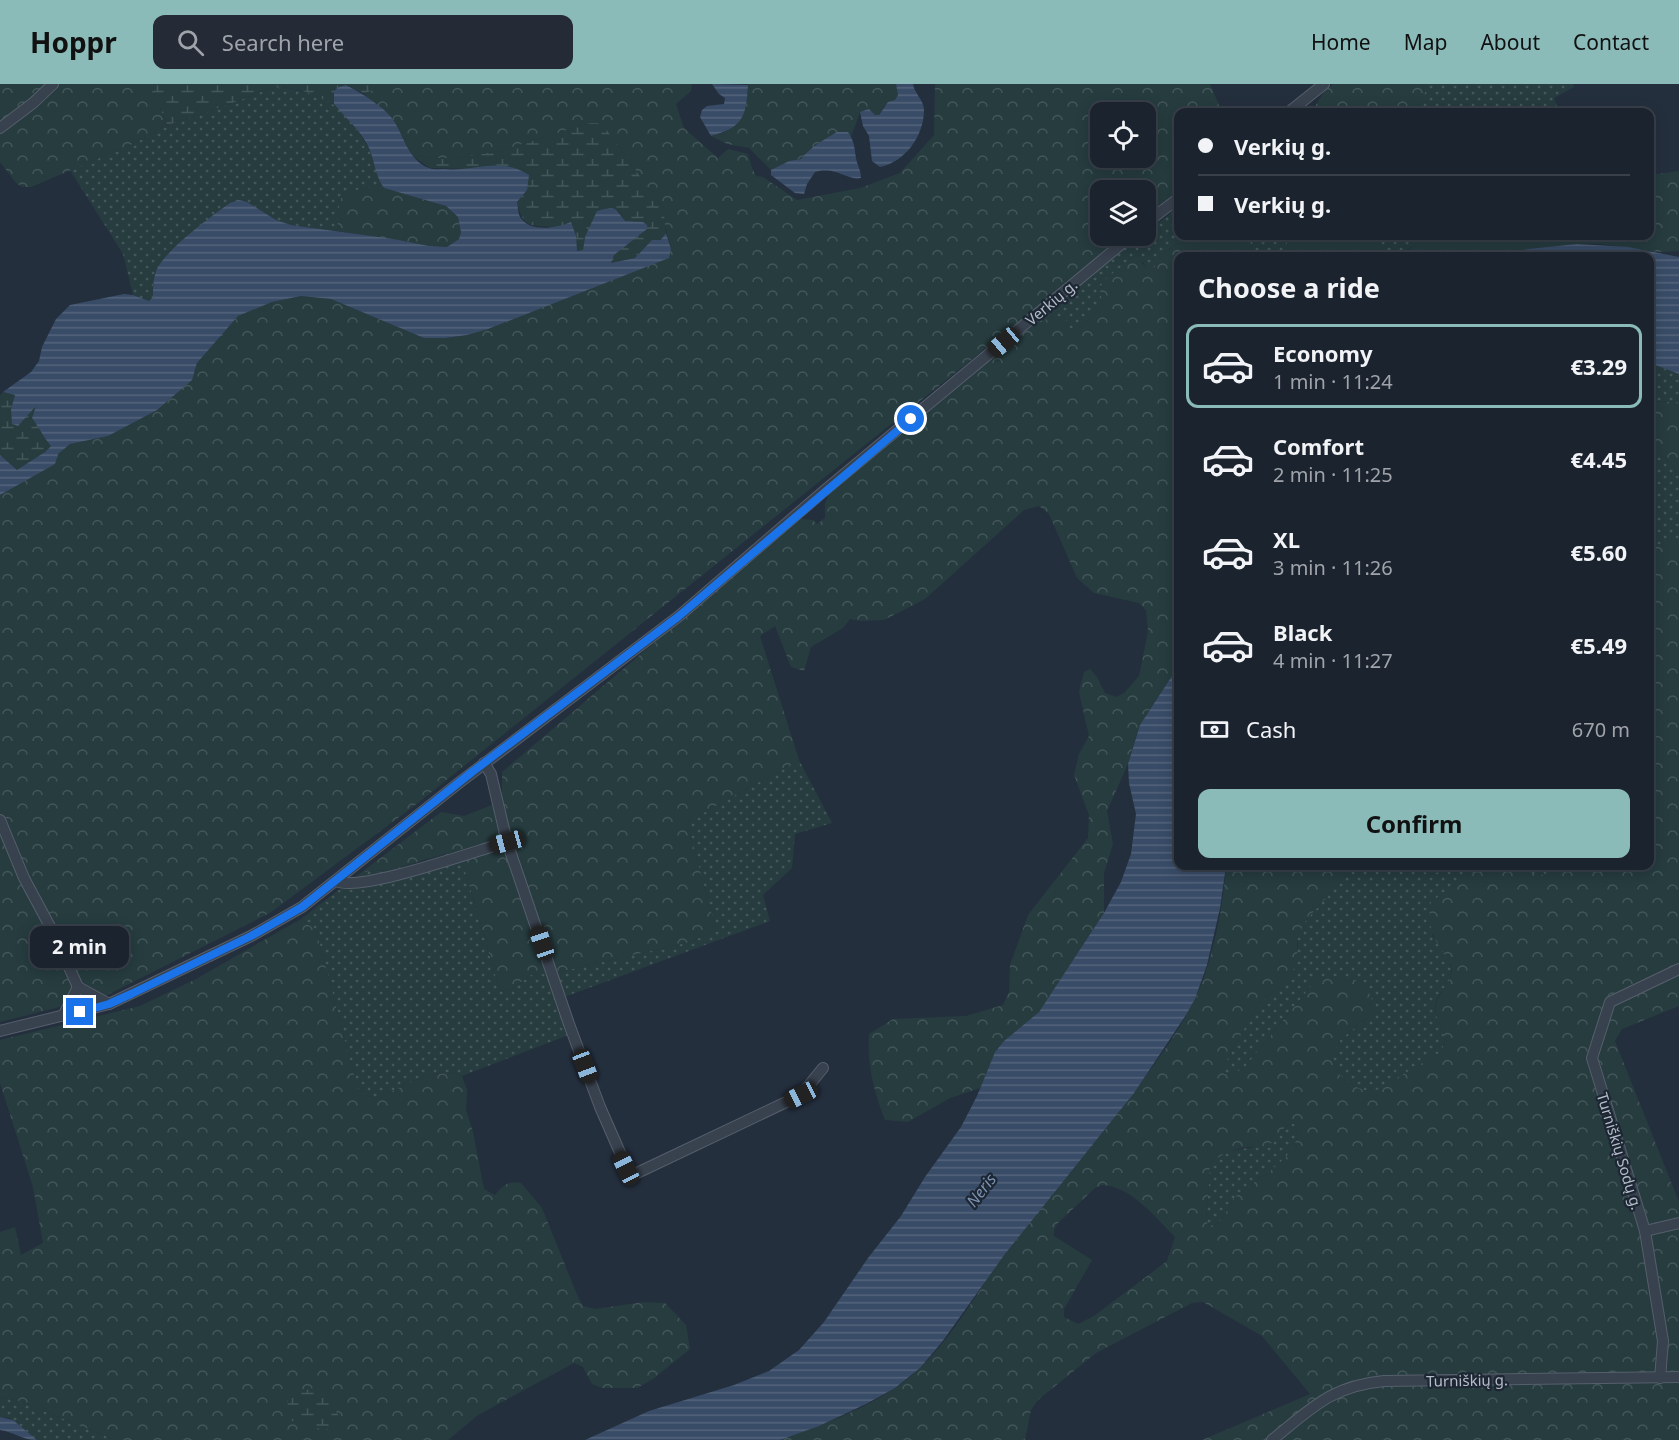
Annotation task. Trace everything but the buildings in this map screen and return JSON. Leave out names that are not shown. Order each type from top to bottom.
[{"type":"street","points":[[0,128],[33,103],[53,84]]},
{"type":"street","points":[[1294,108],[1324,84]]},
{"type":"street","points":[[1156,215],[1174,202]]},
{"type":"street","name":"Verkių g.","points":[[0,1031],[109,1004],[277,923],[302,907],[484,763],[679,616],[825,490],[1119,246]]},
{"type":"street","points":[[484,763],[491,774],[507,842],[573,1034],[600,1107],[629,1173],[637,1173],[801,1095],[823,1068]]},
{"type":"street","points":[[0,820],[24,878],[54,934],[78,987],[109,1004]]},
{"type":"street","points":[[337,881],[343,885],[378,880],[507,842]]},
{"type":"street","name":"Turniškių Sodų g.","points":[[1660,1378],[1663,1341],[1645,1231],[1592,1058],[1610,1002],[1679,969]]},
{"type":"street","points":[[63,1016],[78,987]]},
{"type":"street","points":[[1645,1231],[1679,1223]]},
{"type":"street","name":"Turniškių g.","points":[[1272,1440],[1331,1395],[1364,1383],[1679,1377]]},
{"type":"green space","points":[[0,84],[150,84],[167,125],[135,143],[31,187],[22,187],[16,183],[0,162]]},
{"type":"green space","points":[[150,84],[385,84],[364,94],[347,85],[334,91],[334,104],[301,90],[282,87],[268,89],[167,125]]},
{"type":"green space","points":[[385,84],[692,84],[691,91],[676,104],[684,128],[718,158],[728,149],[748,154],[756,176],[763,177],[797,200],[860,188],[900,173],[934,135],[935,84],[1210,84],[1220,108],[1174,108],[1174,197],[1156,212],[1156,180],[1090,180],[1090,246],[1114,246],[414,806],[270,913],[107,995],[0,1022],[0,495],[70,444],[108,436],[195,372],[197,363],[238,316],[272,302],[301,296],[331,299],[424,338],[445,338],[467,335],[671,249],[659,203],[604,126],[590,123],[524,144],[478,155],[433,158],[411,155],[401,134],[364,94]]},
{"type":"green space","points":[[748,84],[896,84],[898,95],[895,100],[884,106],[878,116],[870,112],[860,112],[851,137],[848,132],[829,139],[816,145],[801,159],[789,161],[771,170],[749,148],[727,144],[711,136],[723,133],[746,107]]},
{"type":"green space","points":[[1333,84],[1422,84],[1425,93],[1416,107],[1314,108],[1324,92]]},
{"type":"green space","points":[[1422,84],[1573,84],[1574,87],[1554,98],[1558,108],[1401,108],[1425,93]]},
{"type":"green space","points":[[282,87],[323,98],[345,115],[368,147],[384,188],[368,188],[339,207],[337,231],[291,225],[276,220],[247,202],[230,203],[168,254],[153,284],[153,297],[149,301],[133,295],[123,254],[70,170],[135,143],[167,125],[268,89]]},
{"type":"green space","points":[[590,123],[604,126],[659,203],[664,215],[666,233],[661,240],[652,240],[635,258],[611,263],[613,255],[647,229],[625,221],[618,210],[585,237],[583,250],[576,251],[576,236],[560,229],[526,223],[517,202],[527,190],[472,169],[430,168],[411,155],[455,158],[478,155],[524,144]]},
{"type":"green space","points":[[1679,171],[1679,251],[1658,252],[1601,244],[1577,244],[1514,252],[1401,252],[1410,249],[1421,240],[1654,240],[1654,174]]},
{"type":"green space","points":[[384,188],[446,206],[458,217],[461,232],[459,239],[447,247],[429,246],[337,231],[341,198],[356,190]]},
{"type":"green space","points":[[1174,211],[1174,240],[1182,240],[1165,252],[1154,268],[1148,270],[1143,262],[1100,286],[1104,304],[1075,332],[1064,318],[1053,317],[1029,329],[1069,293],[1128,246],[1156,246],[1156,224]]},
{"type":"green space","points":[[1182,240],[1249,240],[1255,252],[1174,252],[1174,673],[1146,715],[1107,811],[1113,844],[1104,873],[1104,913],[1039,1012],[1004,1041],[995,1052],[980,1088],[950,1098],[908,1122],[885,1120],[872,1078],[869,1034],[893,1019],[966,1016],[1003,1005],[1009,992],[1010,965],[1028,915],[1088,838],[1089,815],[1074,775],[1079,754],[1089,736],[1079,692],[1084,672],[1090,669],[1105,693],[1116,697],[1124,693],[1139,676],[1148,632],[1146,610],[1139,603],[1094,593],[1077,578],[1049,514],[1039,506],[1024,510],[925,599],[884,620],[850,619],[843,628],[811,647],[804,671],[791,667],[775,626],[760,636],[799,760],[687,822],[716,930],[690,942],[559,972],[531,975],[511,989],[500,991],[459,850],[389,870],[362,872],[441,812],[464,816],[502,801],[502,772],[800,519],[813,520],[817,524],[825,518],[825,504],[829,494],[1028,329],[1046,320],[1059,317],[1064,318],[1075,332],[1104,304],[1101,297],[1101,285],[1110,276],[1121,267],[1138,259],[1148,269],[1154,268],[1165,252]]},
{"type":"green space","points":[[1249,240],[1286,240],[1290,252],[1255,252]]},
{"type":"green space","points":[[1286,240],[1382,240],[1379,247],[1381,252],[1290,252]]},
{"type":"green space","points":[[1382,240],[1421,240],[1400,252],[1381,252],[1379,247]]},
{"type":"green space","points":[[1654,365],[1679,374],[1679,402],[1654,401]]},
{"type":"green space","points":[[3,392],[15,395],[11,409],[37,404],[32,418],[51,446],[17,470],[0,455],[0,395]]},
{"type":"green space","points":[[1654,401],[1679,402],[1679,475],[1675,467],[1654,449]]},
{"type":"green space","points":[[1654,449],[1675,467],[1679,475],[1679,538],[1654,548]]},
{"type":"green space","points":[[1679,538],[1679,1006],[1622,1029],[1615,1041],[1679,1202],[1679,1440],[1202,1440],[1310,1394],[1262,1336],[1203,1302],[1192,1303],[1096,1353],[1038,1400],[1031,1410],[1025,1440],[780,1440],[848,1414],[896,1388],[924,1364],[950,1334],[995,1268],[1131,1096],[1182,1023],[1196,997],[1212,950],[1220,916],[1226,870],[1351,870],[1306,920],[1297,938],[1297,965],[1279,988],[1267,996],[1255,1009],[1224,1065],[1224,1074],[1234,1074],[1245,1067],[1316,980],[1326,977],[1346,977],[1363,985],[1372,1001],[1374,1012],[1341,1039],[1331,1055],[1337,1070],[1346,1081],[1373,1092],[1441,1052],[1444,1044],[1436,1004],[1452,971],[1432,930],[1431,902],[1478,870],[1521,870],[1544,875],[1550,870],[1654,870],[1654,547]],"holes":[[[1293,1123],[1297,1126],[1297,1137],[1293,1148],[1285,1158],[1235,1197],[1219,1223],[1209,1225],[1206,1221],[1210,1164],[1233,1150],[1268,1145],[1285,1127]],[[1103,1185],[1114,1187],[1134,1197],[1175,1237],[1167,1261],[1094,1316],[1078,1324],[1064,1317],[1064,1309],[1092,1260],[1054,1236],[1054,1230],[1057,1224],[1095,1188]]]},
{"type":"green space","points":[[799,760],[832,823],[795,834],[792,868],[763,895],[770,921],[559,999],[571,1034],[462,1076],[453,1072],[425,1076],[377,1098],[364,1095],[358,1090],[316,930],[301,919],[362,872],[389,870],[459,850],[500,991],[511,989],[531,975],[559,972],[690,942],[716,930],[687,822]]},
{"type":"green space","points":[[1351,870],[1478,870],[1472,874],[1432,935],[1451,968],[1450,978],[1436,1002],[1435,1009],[1444,1037],[1441,1052],[1373,1093],[1351,1085],[1337,1070],[1331,1055],[1341,1039],[1374,1012],[1316,980],[1245,1067],[1234,1074],[1226,1075],[1223,1071],[1224,1065],[1255,1009],[1267,996],[1279,988],[1298,947],[1297,938],[1306,920]]},
{"type":"green space","points":[[1423,870],[1446,870],[1443,872],[1423,872]]},
{"type":"green space","points":[[1518,870],[1551,870],[1544,876],[1534,876]]},
{"type":"green space","points":[[301,919],[316,930],[358,1090],[365,1095],[377,1098],[425,1076],[453,1072],[462,1076],[467,1090],[466,1110],[473,1132],[484,1189],[495,1195],[506,1184],[521,1183],[542,1208],[583,1306],[595,1309],[644,1302],[665,1303],[686,1325],[690,1349],[653,1379],[637,1388],[602,1388],[592,1384],[583,1367],[574,1363],[478,1415],[448,1440],[116,1440],[19,1401],[0,1397],[0,1232],[15,1227],[21,1255],[43,1243],[33,1187],[0,1083],[0,1040],[140,1006],[196,979]]},
{"type":"green space","points":[[1293,1123],[1297,1126],[1297,1137],[1293,1148],[1285,1158],[1235,1197],[1219,1223],[1209,1225],[1206,1221],[1210,1164],[1225,1153],[1264,1145]]},
{"type":"green space","points":[[313,1388],[326,1393],[333,1401],[340,1425],[336,1430],[308,1427],[292,1421],[287,1396]]},
{"type":"green space","points":[[0,1397],[19,1401],[116,1440],[37,1440],[10,1418],[0,1417]]},
{"type":"water","points":[[712,84],[748,85],[746,105],[741,119],[730,129],[711,136],[700,117],[702,110],[707,106],[724,104],[725,98]]},
{"type":"water","points":[[896,84],[913,84],[924,106],[923,120],[917,138],[905,154],[880,167],[872,161],[869,136],[863,126],[860,112],[869,109],[875,115],[879,115],[888,102],[895,100],[898,95]]},
{"type":"water","points":[[346,85],[358,91],[391,117],[415,159],[429,168],[508,166],[529,175],[527,190],[517,202],[520,217],[530,225],[544,228],[571,222],[576,236],[577,251],[583,250],[585,237],[597,211],[612,208],[617,210],[625,221],[643,222],[647,225],[647,229],[614,255],[611,263],[635,258],[652,240],[661,240],[666,233],[671,249],[669,258],[488,329],[445,338],[424,338],[331,299],[301,296],[272,302],[238,316],[197,363],[192,380],[157,410],[108,436],[70,444],[58,454],[55,464],[0,495],[0,455],[17,470],[51,446],[32,418],[36,406],[18,426],[12,424],[11,409],[15,395],[3,392],[31,372],[39,361],[42,347],[56,319],[70,305],[124,294],[149,301],[153,297],[156,272],[162,261],[190,234],[230,203],[239,200],[247,202],[276,220],[291,225],[429,246],[447,247],[459,239],[461,232],[458,217],[446,206],[384,188],[378,178],[370,149],[356,128],[334,104],[334,91]]},
{"type":"water","points":[[837,132],[848,132],[854,145],[861,178],[830,171],[815,172],[804,194],[795,193],[771,175],[771,170],[789,161],[801,159],[813,147]]},
{"type":"water","points":[[1577,244],[1628,247],[1654,252],[1514,252]]},
{"type":"water","points":[[1654,252],[1679,257],[1679,374],[1654,365]]},
{"type":"water","name":"Neris","points":[[1174,673],[1174,870],[1225,870],[1220,908],[1207,965],[1195,999],[1186,1015],[1134,1093],[1005,1254],[942,1342],[920,1368],[895,1388],[819,1426],[780,1440],[585,1440],[649,1411],[734,1385],[769,1371],[799,1350],[824,1322],[868,1258],[901,1216],[925,1177],[961,1127],[995,1052],[1004,1041],[1039,1012],[1104,913],[1121,882],[1131,854],[1136,814],[1129,783],[1128,764],[1140,725]]},
{"type":"water","points":[[0,1417],[13,1420],[37,1440],[0,1430]]},
{"type":"route","points":[[80,1012],[109,1004],[131,994],[277,923],[302,907],[472,772],[679,616],[911,419]]}]
